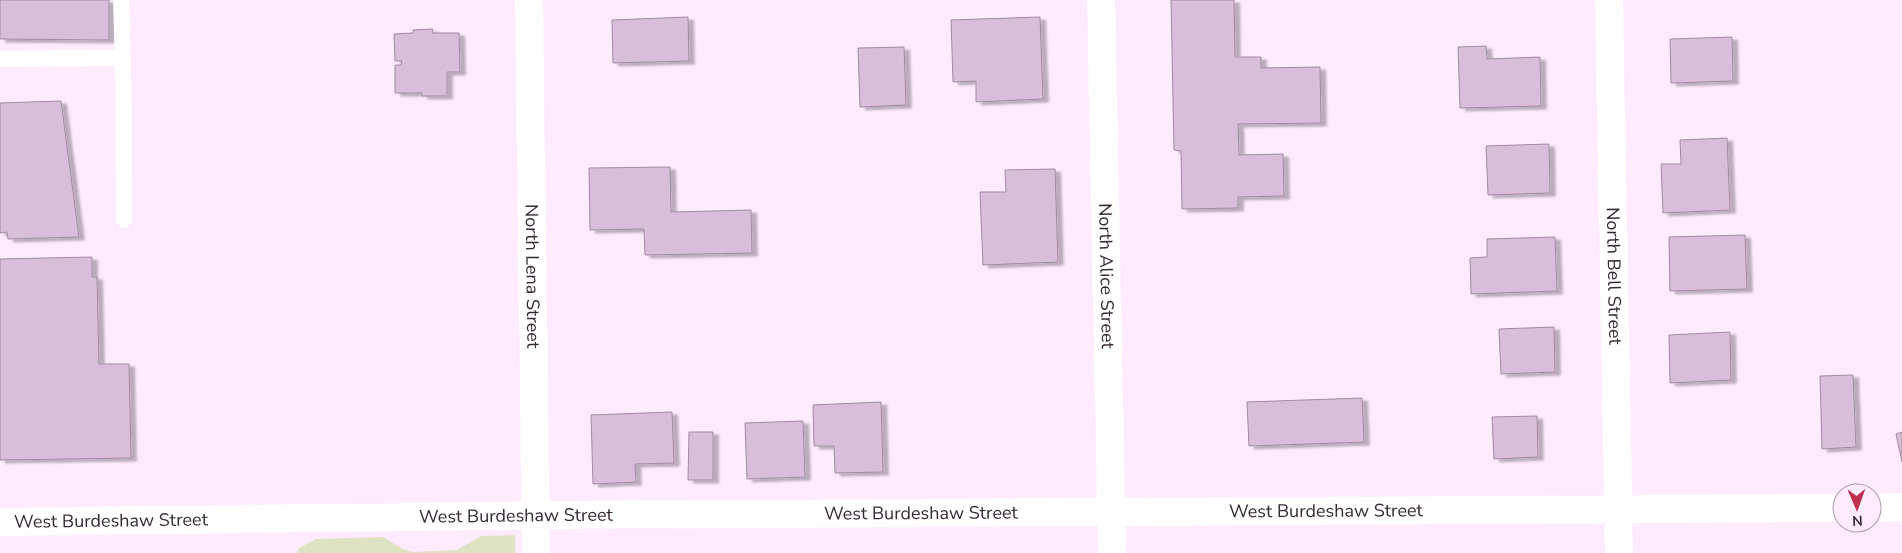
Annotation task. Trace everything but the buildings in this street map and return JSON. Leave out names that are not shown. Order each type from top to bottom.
[{"type":"street","name":"North Lena Street","points":[[529,0],[536,553]]},
{"type":"street","name":"North Alice Street","points":[[1101,0],[1112,553]]},
{"type":"street","name":"North Bell Street","points":[[1609,0],[1619,553]]},
{"type":"street","points":[[1882,508],[1902,507]]},
{"type":"street","name":"West Burdeshaw Street","points":[[0,522],[536,516],[1832,508]]},
{"type":"lane","points":[[121,0],[124,220]]},
{"type":"lane","points":[[0,59],[122,58]]},
{"type":"green space","points":[[515,535],[515,553],[297,553],[299,548],[316,539],[383,537],[403,549],[413,552],[457,550],[481,536]]}]
